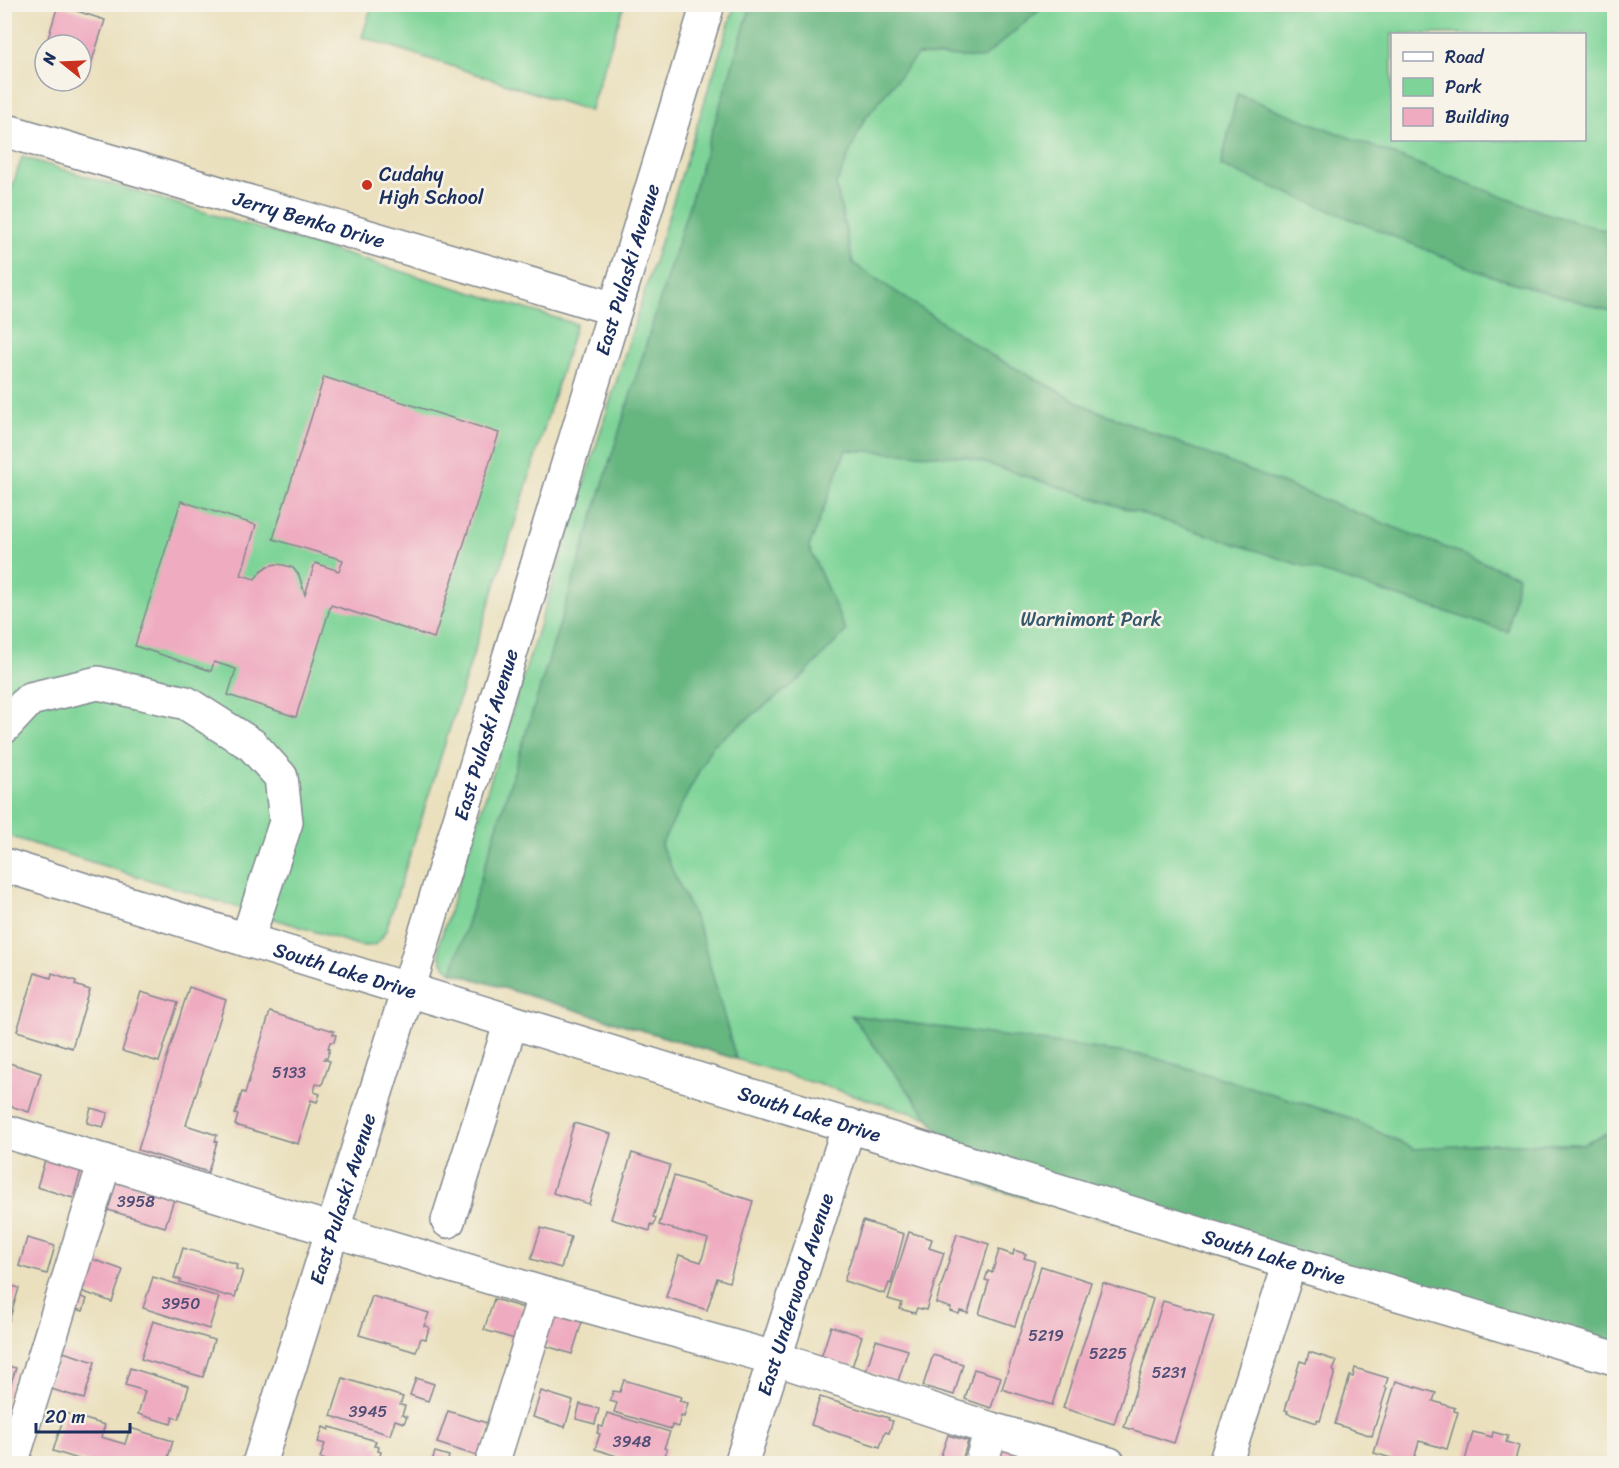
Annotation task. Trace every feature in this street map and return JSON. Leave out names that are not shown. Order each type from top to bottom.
[{"type":"street","name":"East Pulaski Avenue","points":[[259,1464],[408,990],[708,4]]},
{"type":"street","name":"Jerry Benka Drive","points":[[4,130],[615,309]]},
{"type":"street","points":[[4,727],[30,699],[98,683],[186,703],[252,745],[281,777],[286,822],[247,940]]},
{"type":"street","name":"South Lake Drive","points":[[4,865],[1290,1262],[1614,1358]]},
{"type":"street","points":[[448,1221],[512,1022]]},
{"type":"street","name":"East Underwood Avenue","points":[[741,1464],[849,1125]]},
{"type":"street","points":[[4,1131],[545,1294],[774,1358],[991,1429],[1109,1464]]},
{"type":"street","points":[[11,1464],[105,1161]]},
{"type":"street","points":[[1224,1464],[1290,1262]]},
{"type":"street","points":[[492,1464],[545,1294]]},
{"type":"street","points":[[981,1464],[991,1429]]},
{"type":"green space","points":[[372,4],[624,5],[590,111],[362,37]]},
{"type":"green space","name":"Warnimont Park","points":[[735,5],[1614,5],[1614,1328],[452,972],[445,966],[439,953],[439,944]]},
{"type":"green space","points":[[751,5],[1044,5],[983,58],[917,55],[864,120],[836,185],[853,263],[991,355],[1088,407],[1518,576],[1508,632],[966,457],[846,450],[809,547],[846,631],[801,678],[712,746],[661,845],[700,930],[736,1059],[452,972]]},
{"type":"green space","points":[[1237,94],[1542,212],[1614,233],[1614,312],[1488,275],[1221,166]]},
{"type":"green space","points":[[22,157],[576,324],[386,930],[375,944],[358,945],[5,835],[4,212]]},
{"type":"green space","points":[[851,1015],[1148,1056],[1345,1116],[1414,1149],[1484,1144],[1582,1144],[1614,1130],[1614,1357],[979,1185]]},
{"type":"building","points":[[58,5],[105,20],[93,58],[93,33],[50,33]]},
{"type":"building","points":[[324,377],[499,433],[434,638],[331,605],[296,717],[228,695],[236,669],[214,662],[211,671],[135,646],[181,501],[256,525],[241,575],[255,579],[268,566],[284,565],[293,568],[299,575],[305,595],[315,563],[339,571],[343,560],[273,539]]},
{"type":"building","points":[[35,973],[51,978],[52,973],[76,981],[75,985],[90,990],[72,1048],[17,1031]]},
{"type":"building","points":[[189,987],[226,1000],[186,1125],[217,1135],[208,1172],[138,1150]]},
{"type":"building","points":[[141,992],[178,1003],[159,1062],[122,1051]]},
{"type":"building","points":[[270,1012],[334,1031],[333,1034],[336,1035],[334,1042],[330,1042],[327,1058],[324,1059],[330,1061],[322,1085],[316,1084],[314,1092],[320,1094],[317,1102],[311,1100],[298,1144],[235,1125],[238,1115],[235,1114],[242,1092],[245,1093]]},
{"type":"building","points":[[6,1062],[41,1073],[29,1112],[4,1104]]},
{"type":"building","points":[[91,1108],[108,1113],[103,1127],[87,1123]]},
{"type":"building","points":[[574,1123],[611,1134],[589,1204],[553,1193]]},
{"type":"building","points":[[48,1150],[84,1160],[73,1198],[37,1187]]},
{"type":"building","points":[[632,1153],[670,1165],[653,1217],[656,1218],[654,1225],[651,1224],[650,1231],[611,1219]]},
{"type":"building","points":[[107,1175],[175,1196],[165,1227],[98,1207]]},
{"type":"building","points":[[674,1176],[753,1201],[729,1282],[717,1278],[707,1310],[666,1297],[679,1255],[701,1262],[708,1239],[659,1225]]},
{"type":"building","points":[[863,1221],[904,1234],[891,1284],[889,1283],[885,1294],[844,1281]]},
{"type":"building","points":[[541,1228],[571,1237],[561,1268],[531,1259]]},
{"type":"building","points":[[909,1232],[932,1239],[929,1248],[944,1253],[926,1310],[917,1308],[915,1313],[900,1309],[902,1303],[888,1299]]},
{"type":"building","points":[[957,1234],[989,1244],[968,1313],[960,1311],[959,1314],[950,1311],[951,1308],[936,1303]]},
{"type":"building","points":[[27,1238],[55,1246],[47,1274],[19,1266]]},
{"type":"building","points":[[183,1248],[237,1264],[236,1269],[243,1271],[235,1297],[180,1282],[181,1280],[174,1278]]},
{"type":"building","points":[[999,1250],[1013,1255],[1014,1250],[1026,1254],[1024,1258],[1035,1261],[1015,1326],[979,1314],[989,1281],[985,1280],[988,1271],[992,1273]]},
{"type":"building","points":[[92,1259],[123,1270],[112,1302],[81,1291]]},
{"type":"building","points":[[1041,1266],[1091,1282],[1052,1405],[1002,1389]]},
{"type":"building","points":[[153,1277],[219,1297],[209,1329],[143,1308]]},
{"type":"building","points":[[4,1283],[19,1288],[9,1321],[4,1319]]},
{"type":"building","points":[[1103,1283],[1153,1299],[1114,1424],[1063,1408]]},
{"type":"building","points":[[73,1294],[87,1299],[83,1311],[69,1307]]},
{"type":"building","points":[[372,1296],[429,1313],[424,1326],[429,1327],[426,1339],[421,1338],[416,1352],[359,1335]]},
{"type":"building","points":[[494,1299],[524,1308],[515,1339],[484,1330]]},
{"type":"building","points":[[1163,1301],[1214,1316],[1174,1443],[1124,1427]]},
{"type":"building","points":[[550,1312],[582,1322],[572,1354],[540,1344]]},
{"type":"building","points":[[153,1321],[214,1340],[203,1377],[141,1359]]},
{"type":"building","points":[[831,1326],[862,1336],[852,1367],[821,1358]]},
{"type":"building","points":[[876,1340],[908,1350],[898,1381],[866,1371]]},
{"type":"building","points":[[60,1351],[95,1362],[84,1399],[48,1388]]},
{"type":"building","points":[[1309,1352],[1337,1361],[1320,1421],[1317,1420],[1317,1423],[1287,1413],[1288,1411],[1285,1410],[1300,1361],[1306,1363]]},
{"type":"building","points":[[933,1355],[963,1364],[954,1395],[923,1386]]},
{"type":"building","points":[[4,1365],[16,1368],[5,1401],[4,1401]]},
{"type":"building","points":[[130,1368],[189,1386],[179,1419],[173,1417],[171,1424],[138,1414],[145,1391],[125,1385]]},
{"type":"building","points":[[1355,1368],[1388,1378],[1372,1436],[1335,1424],[1350,1376],[1353,1377]]},
{"type":"building","points":[[974,1369],[1001,1377],[991,1408],[965,1399]]},
{"type":"building","points":[[343,1378],[403,1397],[400,1405],[405,1406],[402,1415],[407,1417],[404,1423],[395,1420],[390,1435],[331,1416]]},
{"type":"building","points":[[416,1378],[434,1384],[428,1401],[410,1395]]},
{"type":"building","points":[[624,1380],[681,1397],[679,1401],[688,1403],[678,1427],[672,1425],[671,1429],[614,1412],[617,1403],[610,1401],[613,1391],[620,1392]]},
{"type":"building","points":[[1396,1381],[1436,1393],[1433,1401],[1455,1408],[1454,1411],[1458,1412],[1447,1449],[1419,1441],[1413,1464],[1402,1461],[1402,1464],[1389,1464],[1391,1458],[1374,1453]]},
{"type":"building","points":[[541,1391],[573,1401],[565,1427],[533,1417]]},
{"type":"building","points":[[820,1397],[893,1421],[889,1433],[885,1432],[880,1447],[811,1425]]},
{"type":"building","points":[[580,1404],[599,1409],[595,1424],[576,1419]]},
{"type":"building","points":[[448,1411],[490,1424],[480,1457],[437,1443]]},
{"type":"building","points":[[65,1413],[105,1425],[101,1437],[125,1444],[130,1428],[173,1441],[166,1464],[94,1464],[53,1451]]},
{"type":"building","points":[[607,1413],[670,1432],[664,1448],[667,1449],[663,1462],[641,1464],[595,1449],[600,1434],[597,1433],[599,1426],[603,1427]]},
{"type":"building","points":[[323,1427],[376,1441],[374,1446],[379,1447],[378,1451],[381,1452],[378,1464],[336,1464],[320,1458],[325,1444],[318,1442]]},
{"type":"building","points":[[1473,1432],[1492,1437],[1493,1432],[1508,1436],[1506,1442],[1519,1446],[1514,1464],[1464,1464]]},
{"type":"building","points":[[948,1435],[968,1441],[961,1464],[938,1464]]},
{"type":"building","points":[[999,1445],[1035,1456],[1033,1464],[993,1464]]},
{"type":"building","points":[[435,1452],[449,1456],[447,1464],[431,1464]]},
{"type":"place","name":"Cudahy High School","points":[[367,185]]}]
